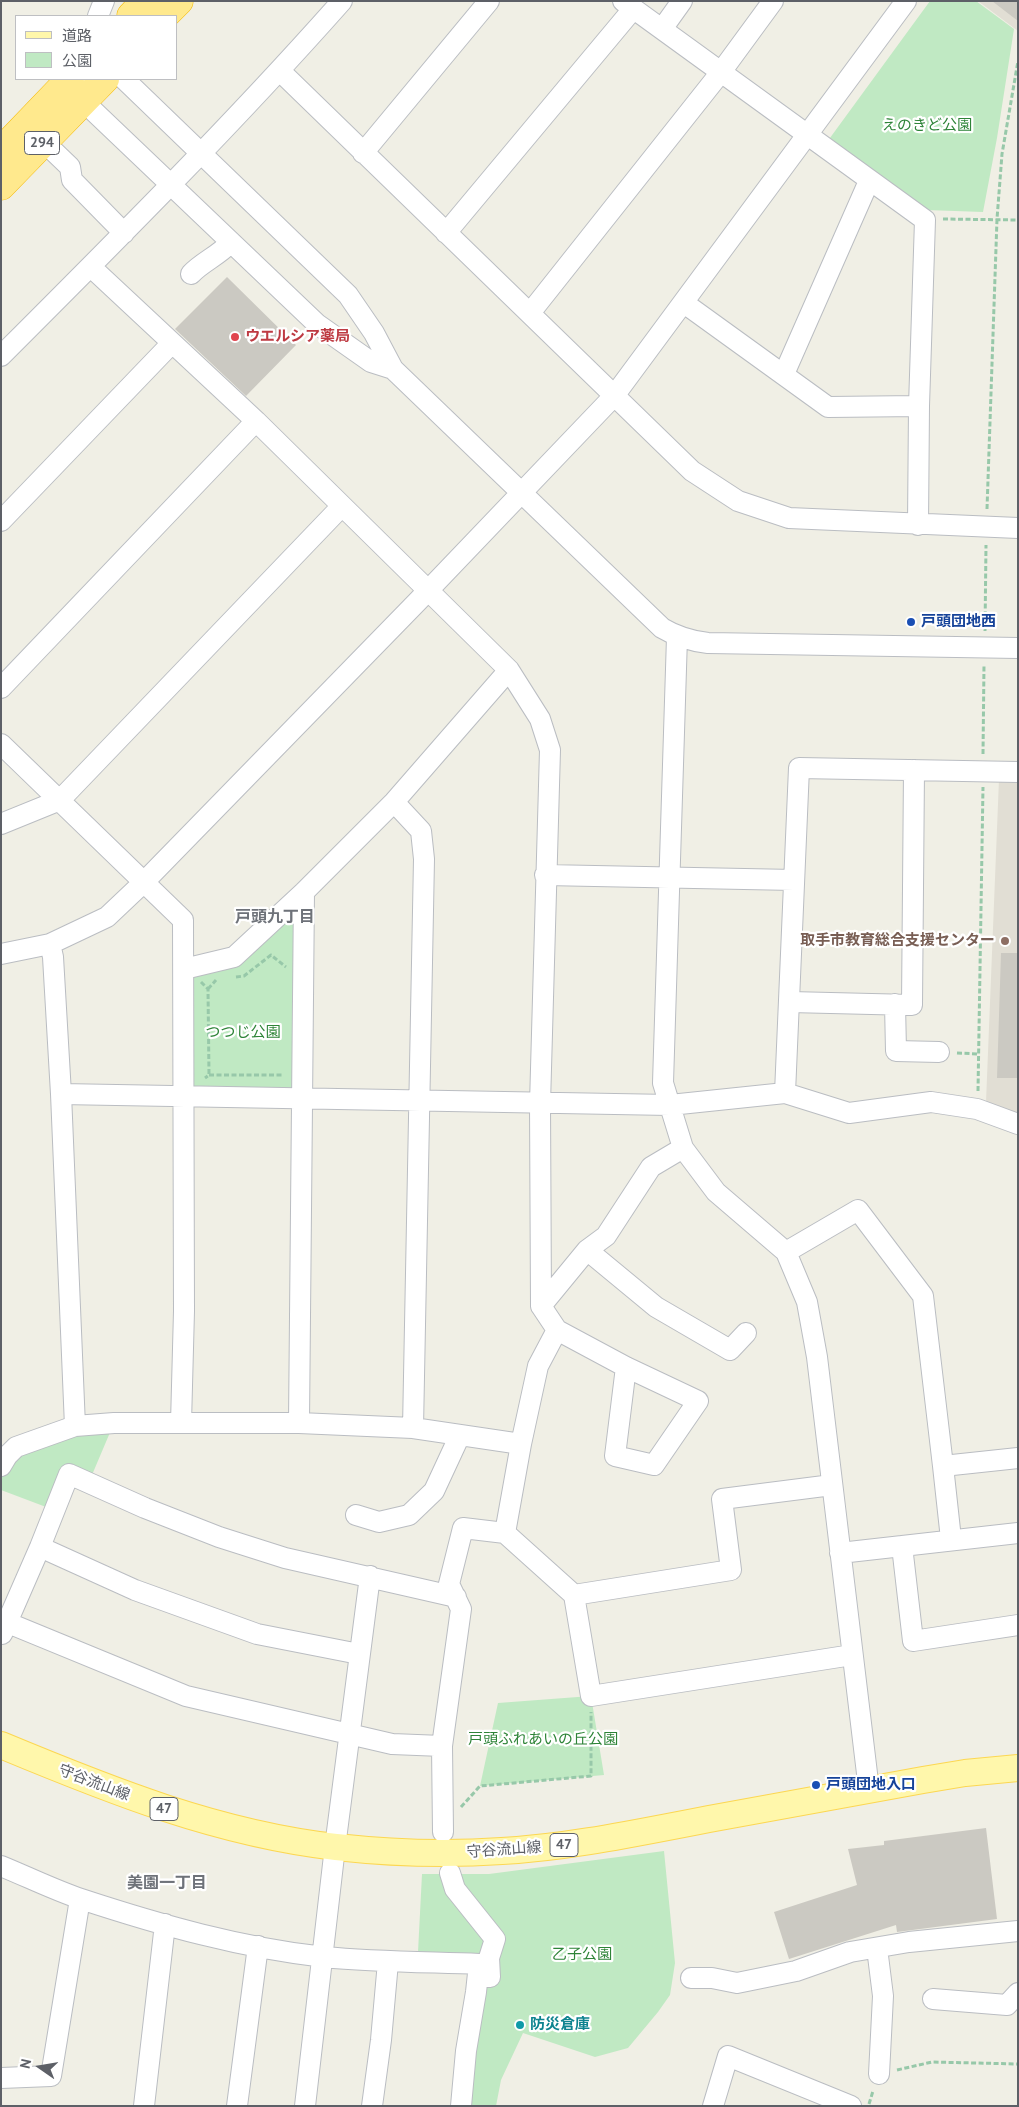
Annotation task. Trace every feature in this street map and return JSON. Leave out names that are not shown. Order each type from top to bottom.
[{"type":"highway","points":[[132,15],[145,1]]},
{"type":"highway","points":[[165,15],[179,1]]},
{"type":"highway","name":"294","points":[[1,151],[78,86],[101,80]]},
{"type":"highway","name":"294","points":[[1,186],[44,142],[78,86]]},
{"type":"main road","name":"守谷流山線","points":[[1,1744],[108,1789],[172,1811],[280,1838],[335,1847],[447,1844],[536,1848],[673,1826],[965,1773],[1018,1768]]},
{"type":"street","points":[[98,15],[104,1]]},
{"type":"street","points":[[1,356],[90,267],[146,222],[170,185],[280,71],[342,1]]},
{"type":"street","points":[[363,153],[489,1]]},
{"type":"street","points":[[662,29],[682,1]]},
{"type":"street","points":[[530,313],[721,72],[773,1]]},
{"type":"street","points":[[1,954],[50,944],[107,917],[144,882],[429,591],[614,396],[906,1]]},
{"type":"street","points":[[446,233],[628,5],[924,220],[918,525]]},
{"type":"street","points":[[280,71],[692,471],[738,501],[789,518],[1018,528]]},
{"type":"street","points":[[125,80],[348,296],[374,333],[393,369],[646,615],[662,628],[677,637],[708,643],[985,652],[1018,648]]},
{"type":"street","points":[[78,86],[170,185],[316,324],[371,362],[393,369]]},
{"type":"street","points":[[44,142],[70,167],[72,180],[101,200],[122,242]]},
{"type":"street","points":[[784,374],[869,181]]},
{"type":"street","points":[[191,274],[220,254],[230,243]]},
{"type":"street","points":[[90,267],[256,421],[341,507],[509,670],[540,719],[550,750],[540,1104],[541,1306],[557,1330],[626,1367],[698,1401],[654,1465],[615,1456],[626,1367]]},
{"type":"street","points":[[684,303],[828,407],[919,406]]},
{"type":"street","points":[[1,521],[172,343]]},
{"type":"street","points":[[1,688],[256,421]]},
{"type":"street","points":[[1,824],[60,800],[341,507]]},
{"type":"street","points":[[677,637],[671,878],[663,1084],[683,1148],[716,1192],[786,1252],[806,1302],[816,1357],[869,1790]]},
{"type":"street","points":[[184,969],[234,957],[304,892],[394,802],[509,670]]},
{"type":"street","points":[[1,744],[183,920],[181,1423]]},
{"type":"street","points":[[785,1093],[799,768],[1018,772]]},
{"type":"street","points":[[790,1002],[912,1005],[914,770]]},
{"type":"street","points":[[394,802],[421,831],[424,859],[413,1428]]},
{"type":"street","points":[[545,875],[794,880]]},
{"type":"street","points":[[299,1423],[304,892]]},
{"type":"street","points":[[50,944],[53,957],[61,1094],[74,1426]]},
{"type":"street","points":[[895,1004],[896,1051],[939,1052]]},
{"type":"street","points":[[61,1094],[670,1105],[785,1093],[849,1113],[931,1102],[977,1109],[1018,1124]]},
{"type":"street","points":[[541,1306],[587,1250],[606,1236],[651,1167],[683,1148]]},
{"type":"street","points":[[786,1252],[858,1210],[923,1296],[951,1539]]},
{"type":"street","points":[[587,1250],[656,1306],[730,1350],[746,1333]]},
{"type":"street","points":[[506,1533],[521,1444],[538,1366],[557,1330]]},
{"type":"street","points":[[1,1466],[16,1447],[74,1426],[114,1423],[299,1423],[413,1428],[521,1444]]},
{"type":"street","points":[[356,1515],[379,1522],[409,1515],[434,1491],[460,1435]]},
{"type":"street","points":[[943,1466],[1018,1458]]},
{"type":"street","points":[[442,1746],[392,1744],[186,1696],[3,1625],[40,1547],[69,1474],[145,1508],[219,1537],[285,1558],[456,1597]]},
{"type":"street","points":[[574,1595],[731,1570],[722,1499],[832,1485]]},
{"type":"street","points":[[478,1978],[490,1977],[489,1958],[495,1939],[455,1889],[447,1844],[442,1746],[461,1609],[449,1584],[463,1528],[506,1533],[574,1595],[591,1696],[852,1655]]},
{"type":"street","points":[[840,1553],[951,1539],[1018,1534]]},
{"type":"street","points":[[902,1546],[913,1641],[1018,1625]]},
{"type":"street","points":[[40,1547],[135,1590],[257,1634],[359,1654]]},
{"type":"street","points":[[305,2106],[335,1847],[370,1576]]},
{"type":"street","points":[[1,1866],[80,1899],[165,1924],[258,1946],[323,1956],[388,1962],[479,1964],[466,2051],[461,2106]]},
{"type":"street","points":[[1,2078],[52,2076],[80,1899]]},
{"type":"street","points":[[144,2106],[165,1924]]},
{"type":"street","points":[[691,1978],[712,1978],[737,1983],[796,1971],[850,1952],[909,1942],[1018,1931]]},
{"type":"street","points":[[237,2106],[258,1946]]},
{"type":"street","points":[[877,1948],[883,1996],[879,2074]]},
{"type":"street","points":[[372,2106],[388,1962]]},
{"type":"street","points":[[933,1999],[1007,2005],[1018,1993]]},
{"type":"street","points":[[713,2106],[728,2056],[850,2106]]},
{"type":"path","points":[[983,762],[986,528],[996,219],[1002,154],[1018,61]]},
{"type":"path","points":[[924,220],[1018,220]]},
{"type":"path","points":[[977,1100],[983,781]]},
{"type":"path","points":[[226,977],[244,976],[271,955],[288,969]]},
{"type":"path","points":[[208,989],[218,978]]},
{"type":"path","points":[[284,1065],[284,1075],[302,1098]]},
{"type":"path","points":[[209,1075],[284,1075]]},
{"type":"path","points":[[447,1844],[453,1815],[480,1786],[591,1776],[591,1696]]},
{"type":"path","points":[[879,2074],[932,2062],[1018,2064]]},
{"type":"shaded area","points":[[978,1],[1018,1],[1018,31]]},
{"type":"shaded area","name":"取手市教育総合支援センター","points":[[999,779],[1018,779],[1018,1114],[986,1102]]},
{"type":"green space","name":"えのきど公園","points":[[930,1],[976,1],[1014,29],[983,212],[926,210],[827,142]]},
{"type":"green space","name":"つつじ公園","points":[[304,892],[302,1099],[183,1096],[184,969],[234,957]]},
{"type":"green space","points":[[114,1423],[89,1482],[69,1474],[54,1510],[1,1490],[1,1466],[7,1456]]},
{"type":"green space","name":"戸頭ふれあいの丘公園","points":[[591,1696],[604,1775],[480,1786],[498,1703]]},
{"type":"green space","name":"乙子公園","points":[[664,1851],[675,1963],[670,1995],[658,2012],[628,2048],[595,2057],[523,2033],[501,2080],[496,2106],[470,2106],[486,1954],[418,1952],[422,1874],[489,1874]]},
{"type":"building","points":[[992,1],[1018,1],[1018,21]]},
{"type":"building","name":"ウエルシア薬局","points":[[227,277],[296,345],[246,396],[175,329]]},
{"type":"building","points":[[1001,953],[1018,953],[1018,1078],[997,1078]]},
{"type":"building","points":[[986,1828],[997,1919],[897,1932],[896,1925],[789,1959],[774,1912],[857,1885],[848,1849],[884,1845],[884,1841]]},
{"type":"place","name":"ウエルシア薬局","points":[[235,337]]},
{"type":"place","name":"戸頭団地西","points":[[911,622]]},
{"type":"place","name":"取手市教育総合支援センター","points":[[1005,941]]},
{"type":"place","name":"戸頭団地入口","points":[[816,1785]]},
{"type":"place","name":"防災倉庫","points":[[520,2025]]},
{"type":"district","name":"戸頭九丁目","points":[[275,917]]},
{"type":"district","name":"美園一丁目","points":[[167,1883]]}]
